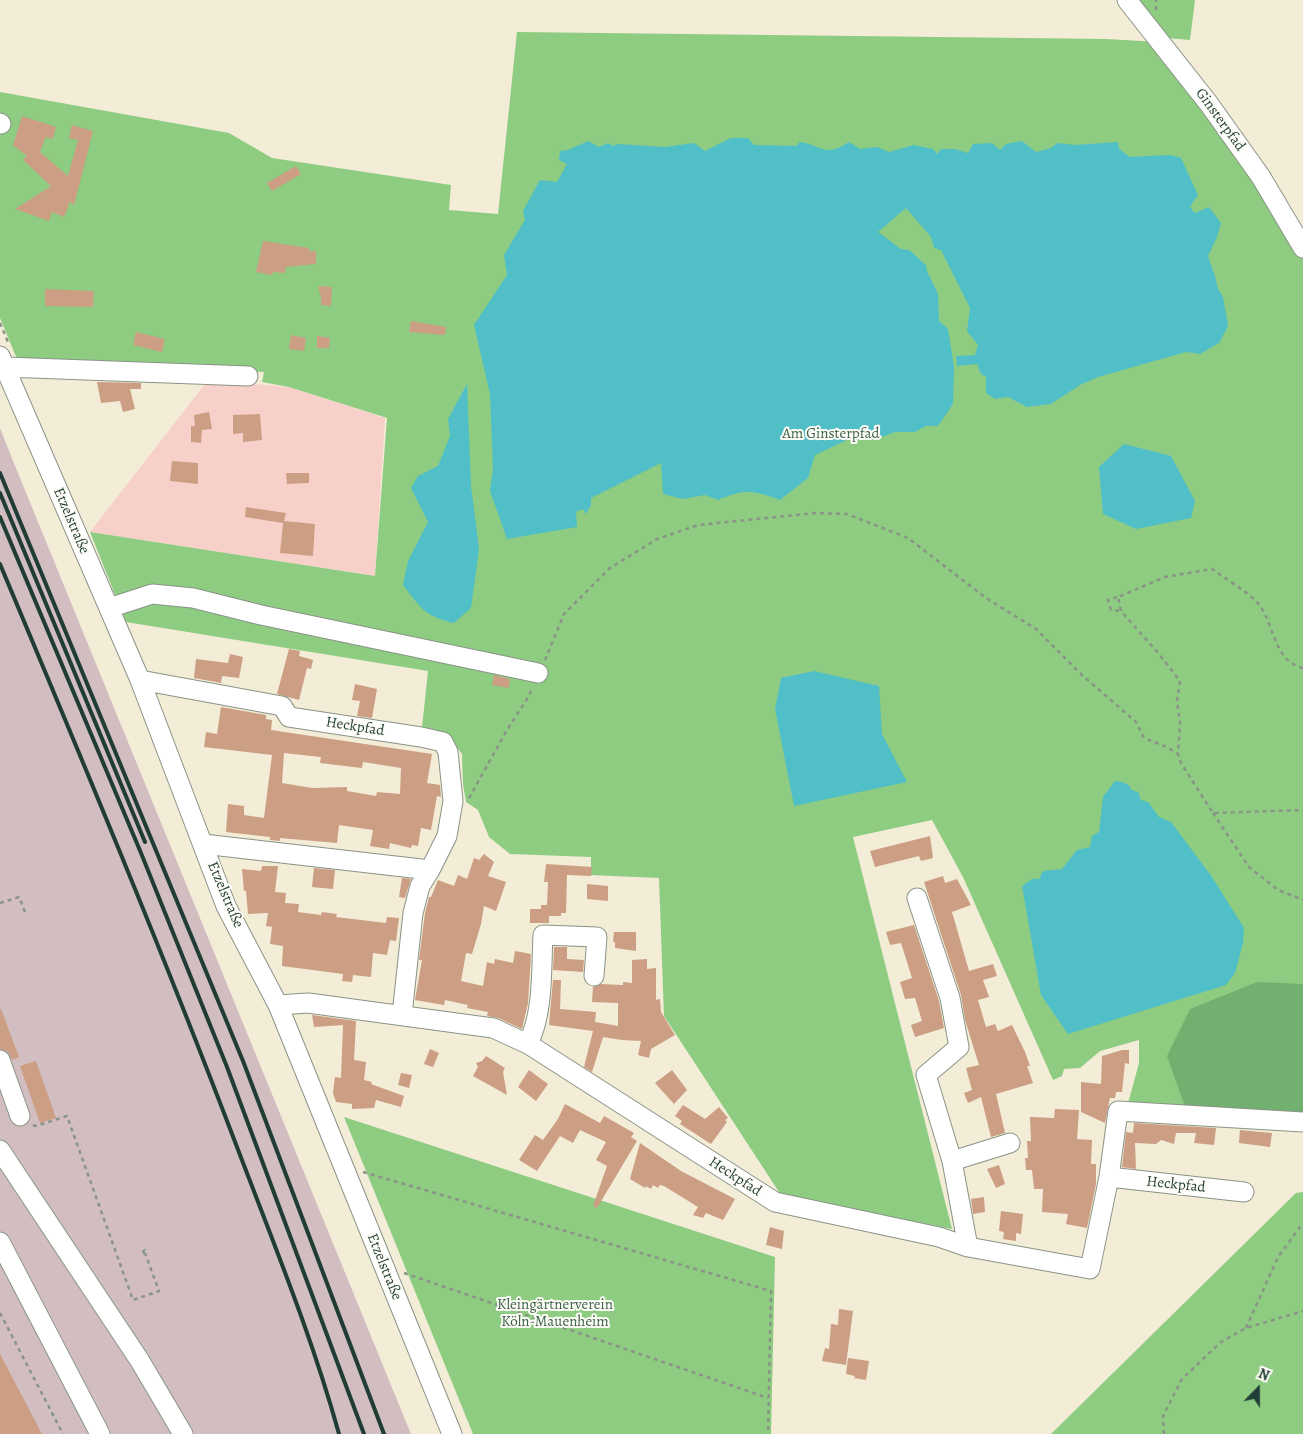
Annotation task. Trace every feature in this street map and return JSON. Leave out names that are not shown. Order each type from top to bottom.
[{"type":"street","name":"Ginsterpfad","points":[[1127,0],[1159,38],[1221,120],[1261,177],[1303,248]]},
{"type":"street","points":[[2,361],[248,376]]},
{"type":"street","name":"Etzelstraße","points":[[2,361],[140,680],[226,906],[278,1005],[452,1434]]},
{"type":"street","points":[[109,608],[152,594],[192,598],[261,615],[538,673]]},
{"type":"street","name":"Heckpfad","points":[[140,680],[282,706],[289,717],[421,736],[442,742],[448,752],[453,801],[447,836],[420,886],[413,913],[402,1015]]},
{"type":"street","points":[[203,844],[430,870]]},
{"type":"street","points":[[917,898],[950,998],[959,1048],[926,1075],[952,1161],[968,1247]]},
{"type":"street","points":[[528,1044],[534,1032],[538,1013],[543,935],[597,937],[594,976]]},
{"type":"street","name":"Heckpfad","points":[[278,1005],[308,1003],[493,1028],[528,1044],[775,1202],[939,1237],[968,1247],[1090,1269],[1109,1177],[1118,1111],[1303,1122]]},
{"type":"street","points":[[0,1060],[20,1116]]},
{"type":"street","points":[[952,1161],[1010,1143]]},
{"type":"street","points":[[0,1150],[140,1360],[183,1434]]},
{"type":"street","name":"Heckpfad","points":[[1109,1177],[1244,1192]]},
{"type":"street","points":[[0,1242],[100,1434]]},
{"type":"path","points":[[466,804],[507,730],[529,696],[564,614],[610,568],[657,539],[698,525],[815,513],[847,514],[908,538],[986,598],[1036,630],[1082,676],[1136,722],[1144,738],[1178,754]]},
{"type":"path","points":[[1122,611],[1111,610],[1108,600],[1165,577],[1212,569],[1257,602],[1268,622],[1275,642],[1295,666],[1303,668]]},
{"type":"path","points":[[1118,596],[1122,611],[1180,682],[1177,701],[1180,724],[1178,754],[1181,763],[1249,867],[1278,890],[1303,900]]},
{"type":"path","points":[[1213,813],[1303,810]]},
{"type":"path","points":[[0,903],[19,896],[25,912]]},
{"type":"path","points":[[20,1116],[36,1126],[67,1116],[133,1300],[159,1291],[145,1251]]},
{"type":"path","points":[[361,1172],[772,1291],[768,1434]]},
{"type":"path","points":[[1246,1328],[1278,1256],[1303,1223]]},
{"type":"path","points":[[400,1272],[768,1398]]},
{"type":"path","points":[[1164,1434],[1163,1416],[1182,1379],[1221,1342],[1246,1328],[1303,1310]]},
{"type":"path","points":[[0,1313],[63,1434]]},
{"type":"shaded area","points":[[208,380],[289,387],[385,418],[375,576],[90,532]]},
{"type":"shaded area","points":[[0,428],[11,456],[411,1434],[0,1434]]},
{"type":"green space","points":[[1134,0],[1195,0],[1190,40],[1166,38]]},
{"type":"green space","name":"Am Ginsterpfad","points":[[517,32],[1107,39],[1158,42],[1303,254],[1303,1124],[1127,1107],[1139,1063],[1139,1040],[1100,1051],[1080,1068],[1064,1069],[1062,1076],[1053,1080],[963,877],[932,820],[853,837],[952,1229],[781,1195],[664,1016],[659,878],[591,875],[591,857],[510,854],[489,837],[478,810],[466,802],[462,754],[448,736],[429,728],[422,728],[428,671],[126,622],[90,532],[375,576],[387,418],[289,387],[262,382],[264,372],[17,359],[0,318],[0,92],[229,133],[272,158],[451,185],[449,210],[498,214]]},
{"type":"green space","points":[[1257,982],[1303,984],[1303,1124],[1188,1115],[1167,1056],[1190,1009]]},
{"type":"green space","name":"Kleingärtnerverein Köln-Mauenheim","points":[[344,1117],[775,1257],[771,1434],[473,1434]]},
{"type":"green space","points":[[1303,1192],[1303,1434],[1051,1434],[1296,1193]]},
{"type":"water","points":[[731,138],[748,138],[754,145],[796,146],[800,142],[824,150],[841,147],[849,142],[860,149],[877,147],[889,152],[914,145],[933,149],[937,154],[941,149],[955,149],[968,153],[973,144],[992,143],[1000,150],[1006,144],[1022,141],[1036,152],[1051,148],[1057,143],[1075,145],[1118,142],[1119,149],[1130,157],[1170,155],[1181,158],[1198,195],[1190,207],[1195,213],[1209,207],[1221,223],[1208,256],[1218,289],[1223,297],[1228,326],[1219,343],[1200,354],[1186,352],[1098,377],[1080,385],[1051,404],[1027,407],[1008,397],[995,399],[986,393],[986,377],[981,374],[977,364],[957,366],[956,356],[975,355],[978,345],[967,331],[970,308],[941,250],[934,248],[931,237],[906,208],[878,232],[901,249],[909,250],[926,265],[938,294],[939,321],[948,329],[954,367],[953,404],[938,426],[926,426],[915,432],[895,432],[874,440],[860,437],[849,439],[815,455],[808,478],[780,500],[749,492],[735,494],[718,500],[705,495],[683,499],[663,494],[661,463],[591,498],[591,505],[586,514],[583,509],[576,512],[577,527],[507,539],[490,491],[493,469],[490,394],[474,325],[507,275],[504,255],[525,220],[523,211],[540,180],[557,182],[567,164],[559,160],[560,151],[568,150],[588,141],[599,147],[608,143],[613,146],[618,144],[665,147],[694,143],[705,151]]},
{"type":"water","points":[[467,384],[471,486],[479,549],[471,608],[454,623],[429,614],[414,600],[403,585],[408,561],[428,522],[411,488],[418,476],[438,466],[450,436],[448,419]]},
{"type":"water","points":[[1124,444],[1171,456],[1195,501],[1191,518],[1136,529],[1103,514],[1099,467]]},
{"type":"water","points":[[814,671],[879,686],[882,734],[907,782],[794,806],[775,709],[781,678]]},
{"type":"water","points":[[1115,781],[1125,783],[1132,790],[1138,792],[1141,800],[1148,802],[1159,817],[1171,822],[1212,877],[1244,928],[1243,943],[1235,973],[1226,985],[1068,1034],[1041,995],[1022,886],[1032,879],[1039,879],[1043,871],[1062,869],[1077,850],[1090,847],[1092,836],[1099,832],[1103,797]]},
{"type":"building","points":[[22,116],[56,127],[53,139],[46,137],[40,152],[68,176],[78,140],[69,138],[72,125],[93,131],[74,205],[70,202],[64,217],[52,212],[49,221],[15,209],[51,186],[23,160],[27,156],[13,145]]},
{"type":"building","points":[[296,166],[301,174],[272,191],[267,183]]},
{"type":"building","points":[[263,241],[309,248],[309,251],[316,251],[316,264],[286,267],[285,273],[273,272],[272,275],[256,272]]},
{"type":"building","points":[[318,286],[332,287],[331,306],[321,305]]},
{"type":"building","points":[[45,289],[94,291],[93,307],[45,306]]},
{"type":"building","points":[[411,321],[446,327],[445,335],[409,332]]},
{"type":"building","points":[[136,332],[165,339],[162,352],[133,345]]},
{"type":"building","points":[[291,335],[306,338],[304,351],[289,349]]},
{"type":"building","points":[[317,336],[330,338],[329,348],[317,348]]},
{"type":"building","points":[[97,382],[141,383],[141,389],[130,389],[135,409],[123,412],[120,401],[101,403]]},
{"type":"building","points":[[209,412],[212,429],[202,430],[201,443],[191,442],[191,426],[195,426],[194,415]]},
{"type":"building","points":[[260,414],[262,440],[243,442],[243,433],[233,434],[233,415]]},
{"type":"building","points":[[172,461],[198,463],[198,484],[170,481]]},
{"type":"building","points":[[286,473],[309,473],[309,483],[287,484]]},
{"type":"building","points":[[246,507],[286,513],[284,521],[315,524],[313,556],[280,553],[283,523],[245,517]]},
{"type":"building","points":[[289,649],[300,651],[299,656],[313,660],[311,669],[307,668],[299,700],[277,694]]},
{"type":"building","points":[[230,654],[243,657],[239,678],[222,676],[221,683],[194,678],[196,659],[228,663]]},
{"type":"building","points":[[494,675],[510,679],[509,688],[492,685]]},
{"type":"building","points":[[355,684],[377,689],[372,718],[357,716],[360,701],[352,700]]},
{"type":"building","points":[[221,707],[266,715],[266,719],[272,720],[271,730],[432,754],[427,783],[440,785],[441,797],[437,796],[431,830],[421,828],[418,846],[412,845],[411,848],[390,843],[389,849],[370,846],[373,830],[339,825],[337,843],[280,838],[280,841],[270,840],[270,837],[226,832],[228,804],[244,806],[244,815],[264,818],[272,755],[204,747],[206,732],[217,734]],"holes":[[[284,753],[321,757],[320,763],[362,768],[363,762],[401,768],[400,794],[377,792],[376,796],[347,791],[347,787],[312,788],[282,783]]]},
{"type":"building","points":[[930,836],[933,858],[921,861],[919,856],[875,867],[870,851]]},
{"type":"building","points":[[484,854],[494,862],[488,876],[506,882],[496,911],[484,906],[472,954],[466,953],[461,981],[483,986],[487,962],[494,964],[495,959],[513,963],[515,951],[531,954],[528,1003],[522,1029],[498,1018],[487,1016],[488,1012],[467,1008],[468,1005],[445,1000],[444,1005],[415,1000],[422,960],[419,960],[425,913],[429,897],[431,897],[438,880],[454,886],[458,875],[467,879],[474,858],[479,860]]},
{"type":"building","points":[[546,864],[592,867],[591,876],[567,875],[566,913],[561,913],[561,916],[549,916],[549,923],[530,923],[530,909],[541,909],[541,905],[547,905],[548,882],[544,882]]},
{"type":"building","points":[[262,866],[278,866],[275,892],[286,893],[285,903],[299,904],[298,912],[321,915],[322,912],[337,914],[336,917],[386,923],[387,917],[399,918],[396,941],[390,940],[387,955],[373,953],[371,977],[353,975],[352,982],[342,981],[343,974],[282,966],[283,946],[270,944],[272,927],[266,926],[268,913],[248,914],[242,869],[261,871]]},
{"type":"building","points":[[314,868],[335,870],[333,889],[312,887]]},
{"type":"building","points":[[943,876],[945,883],[957,879],[971,905],[952,912],[969,971],[993,964],[997,976],[983,980],[989,997],[978,1000],[986,1027],[995,1024],[998,1031],[1012,1025],[1030,1066],[1027,1066],[1033,1083],[996,1094],[1005,1133],[991,1137],[981,1097],[968,1103],[964,1093],[972,1090],[966,1068],[979,1065],[965,1020],[961,995],[924,882]]},
{"type":"building","points":[[402,878],[411,879],[405,898],[399,897]]},
{"type":"building","points":[[587,884],[608,886],[608,901],[587,899]]},
{"type":"building","points":[[914,925],[939,1001],[944,1028],[915,1037],[911,1025],[922,1021],[915,998],[905,999],[900,982],[912,978],[901,943],[890,945],[886,932]]},
{"type":"building","points":[[614,932],[636,932],[636,951],[615,948],[615,942],[613,942]]},
{"type":"building","points":[[554,947],[567,947],[567,959],[584,960],[583,972],[553,970]]},
{"type":"building","points":[[647,959],[647,969],[656,968],[656,1000],[660,999],[661,1012],[675,1035],[651,1049],[649,1058],[638,1055],[641,1041],[603,1037],[592,1072],[584,1067],[593,1031],[549,1025],[553,980],[561,980],[560,1009],[596,1012],[595,1022],[618,1026],[618,1003],[592,1002],[593,987],[601,984],[623,985],[623,982],[632,983],[632,960]]},
{"type":"building","points":[[0,1009],[19,1057],[12,1060],[8,1052],[0,1049]]},
{"type":"building","points":[[312,1015],[356,1021],[354,1060],[366,1062],[364,1080],[404,1096],[401,1107],[376,1100],[374,1108],[352,1109],[352,1104],[336,1102],[333,1093],[335,1077],[341,1078],[343,1025],[314,1027]]},
{"type":"building","points":[[430,1049],[439,1053],[433,1067],[424,1064]]},
{"type":"building","points":[[1122,1050],[1129,1050],[1129,1064],[1125,1063],[1122,1092],[1116,1092],[1115,1098],[1110,1098],[1105,1123],[1081,1112],[1081,1082],[1101,1084],[1102,1056]]},
{"type":"building","points":[[486,1056],[505,1068],[503,1072],[507,1095],[473,1076],[478,1067],[476,1063],[482,1061]]},
{"type":"building","points":[[36,1061],[56,1118],[40,1123],[20,1066]]},
{"type":"building","points":[[529,1070],[548,1084],[536,1101],[518,1087]]},
{"type":"building","points":[[672,1070],[687,1090],[674,1104],[655,1083]]},
{"type":"building","points":[[401,1073],[412,1075],[409,1088],[398,1085]]},
{"type":"building","points":[[565,1104],[600,1123],[604,1116],[634,1133],[631,1137],[637,1141],[597,1208],[593,1206],[607,1166],[596,1160],[606,1142],[580,1130],[573,1143],[560,1136],[537,1171],[519,1160],[535,1135],[543,1140],[558,1119]]},
{"type":"building","points":[[683,1105],[705,1119],[719,1107],[728,1118],[711,1144],[680,1124],[682,1121],[675,1116]]},
{"type":"building","points":[[1055,1109],[1079,1110],[1077,1139],[1092,1140],[1091,1164],[1096,1164],[1096,1184],[1087,1228],[1066,1224],[1068,1214],[1042,1212],[1043,1189],[1034,1189],[1032,1170],[1026,1170],[1025,1158],[1028,1158],[1027,1141],[1031,1141],[1030,1117],[1054,1118]]},
{"type":"building","points":[[1134,1123],[1216,1128],[1214,1145],[1194,1143],[1196,1133],[1176,1133],[1174,1144],[1161,1140],[1156,1144],[1135,1143],[1136,1169],[1122,1167],[1126,1132],[1133,1133]]},
{"type":"building","points":[[1240,1130],[1272,1133],[1270,1147],[1239,1143]]},
{"type":"building","points":[[640,1143],[681,1171],[735,1199],[723,1220],[706,1213],[703,1218],[693,1215],[698,1207],[664,1186],[660,1185],[658,1188],[653,1185],[651,1189],[646,1186],[645,1188],[630,1179]]},
{"type":"building","points":[[999,1165],[1005,1184],[996,1188],[987,1169]]},
{"type":"building","points":[[984,1197],[985,1212],[973,1214],[971,1199]]},
{"type":"building","points":[[1001,1211],[1023,1214],[1021,1234],[1016,1233],[1016,1241],[1003,1239],[1004,1232],[999,1231]]},
{"type":"building","points":[[770,1227],[784,1231],[782,1249],[766,1245]]},
{"type":"building","points":[[839,1309],[853,1311],[846,1365],[822,1361],[825,1348],[829,1349],[831,1324],[838,1325]]},
{"type":"building","points":[[0,1354],[42,1434],[0,1434]]},
{"type":"building","points":[[848,1358],[869,1361],[866,1380],[854,1378],[855,1376],[846,1374]]},
{"type":"railway","points":[[0,473],[243,1061],[384,1434]]},
{"type":"railway","points":[[0,493],[145,842]]},
{"type":"railway","points":[[0,517],[141,853],[227,1067],[364,1434]]},
{"type":"railway","points":[[0,564],[121,854],[209,1073],[317,1361],[339,1434]]}]
